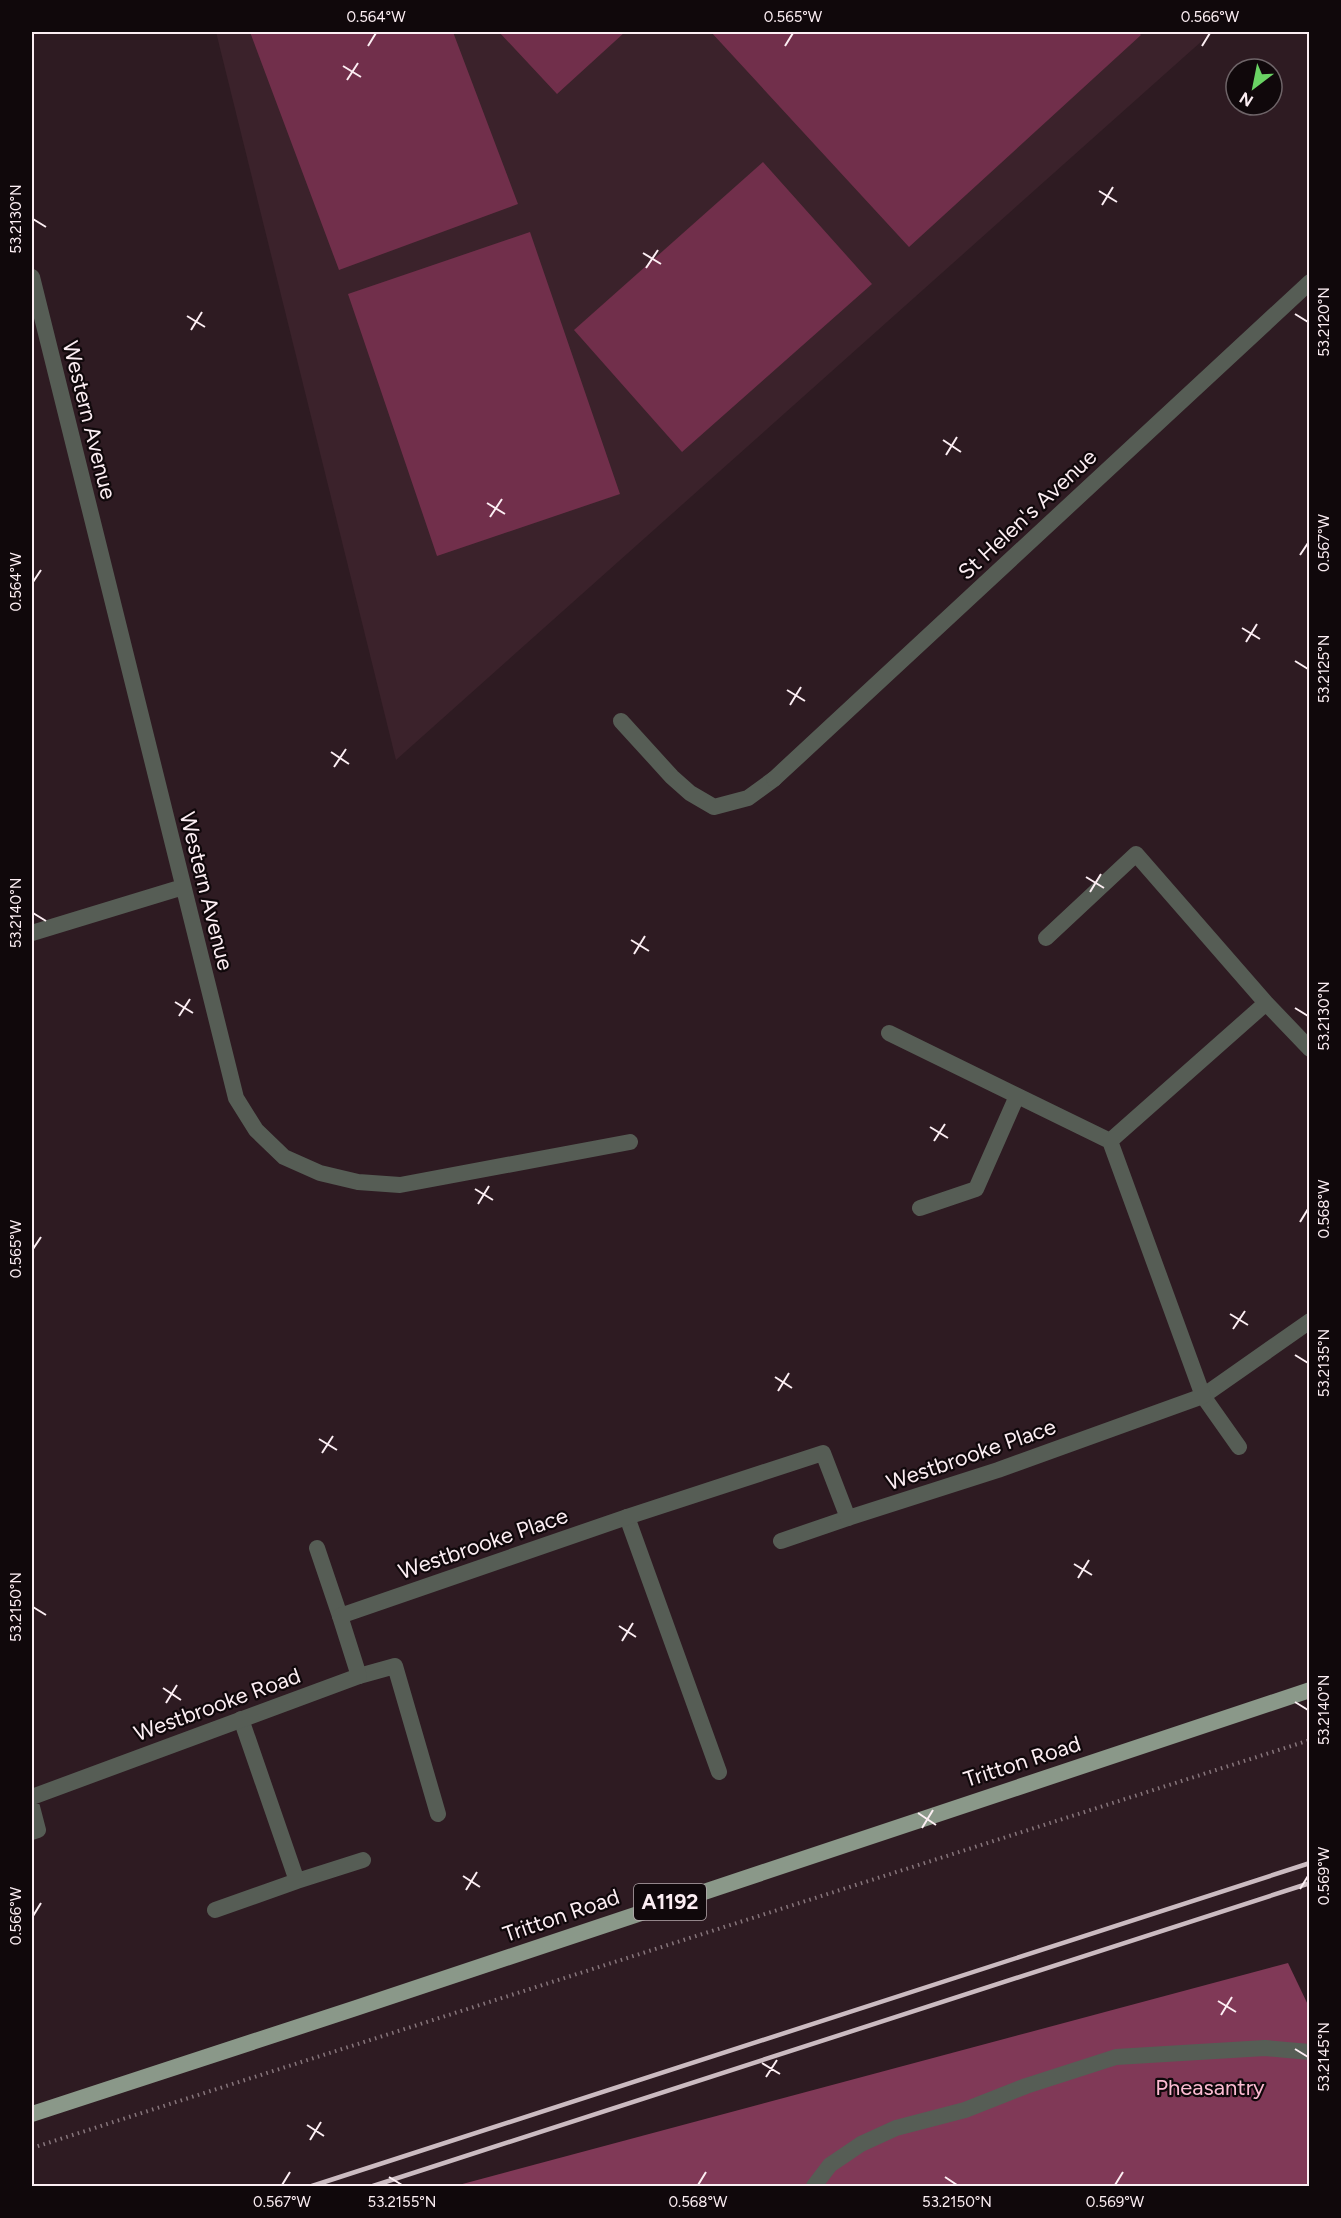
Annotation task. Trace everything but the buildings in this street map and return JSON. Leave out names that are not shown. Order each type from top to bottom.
[{"type":"main road","name":"Tritton Road","points":[[32,2114],[1310,1690]]},
{"type":"street","name":"Western Avenue","points":[[32,277],[236,1098],[256,1130],[284,1157],[321,1173],[358,1182],[400,1185],[630,1142]]},
{"type":"street","name":"St Helen's Avenue","points":[[621,721],[672,777],[690,793],[714,807],[748,798],[774,779],[1310,282]]},
{"type":"street","points":[[1047,938],[1136,854],[1266,1003],[1310,1049]]},
{"type":"street","points":[[32,933],[183,887]]},
{"type":"street","points":[[1110,1142],[1266,1003]]},
{"type":"street","points":[[889,1033],[1110,1142],[1203,1396],[1239,1447]]},
{"type":"street","points":[[920,1208],[976,1189],[1017,1096]]},
{"type":"street","name":"Westbrooke Place","points":[[340,1616],[627,1517],[823,1453],[848,1518],[998,1470],[1203,1396],[1310,1321]]},
{"type":"street","points":[[627,1517],[718,1772]]},
{"type":"street","points":[[782,1541],[848,1518]]},
{"type":"street","points":[[316,1548],[359,1676]]},
{"type":"street","name":"Westbrooke Road","points":[[32,1797],[359,1676],[395,1666],[438,1814]]},
{"type":"street","points":[[241,1719],[297,1881]]},
{"type":"street","points":[[32,1807],[38,1830],[32,1832]]},
{"type":"street","points":[[215,1910],[363,1860]]},
{"type":"street","points":[[814,2187],[830,2165],[861,2144],[896,2128],[965,2110],[1026,2086],[1116,2057],[1265,2048],[1310,2052]]},
{"type":"path","points":[[32,2148],[1310,1740]]},
{"type":"shaded area","points":[[216,32],[1212,32],[396,760]]},
{"type":"shaded area","points":[[250,32],[453,32],[518,204],[339,270]]},
{"type":"shaded area","points":[[499,32],[625,32],[557,94]]},
{"type":"shaded area","points":[[711,32],[1138,32],[1141,35],[909,247]]},
{"type":"shaded area","points":[[763,162],[872,284],[682,452],[574,330]]},
{"type":"shaded area","points":[[530,232],[620,494],[437,556],[348,294]]},
{"type":"green space","name":"Pheasantry","points":[[1288,1963],[1309,2007],[1309,2186],[455,2186]]},
{"type":"railway","points":[[312,2186],[1310,1863]]},
{"type":"railway","points":[[373,2186],[1310,1883]]}]
